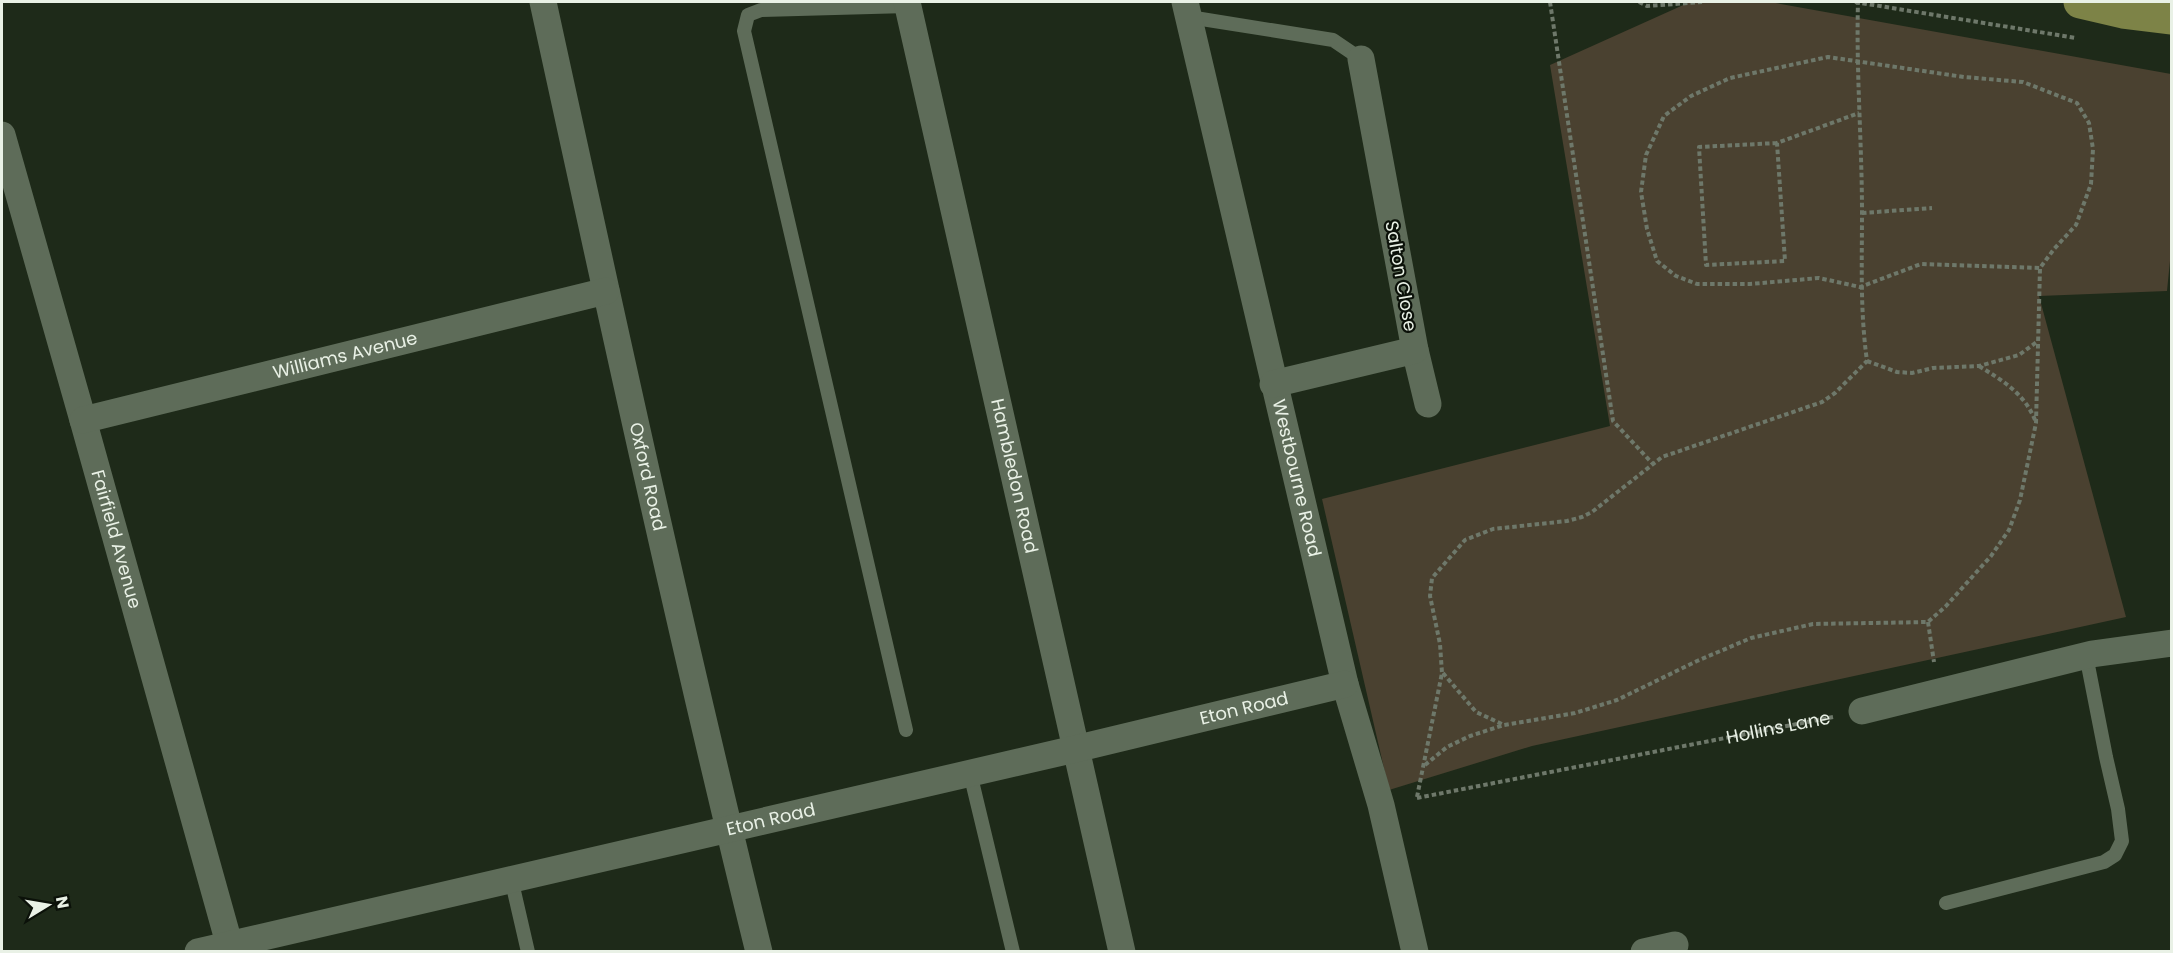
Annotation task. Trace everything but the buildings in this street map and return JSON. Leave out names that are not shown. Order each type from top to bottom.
[{"type":"main road","points":[[2080,2],[2123,12],[2172,18]]},
{"type":"street","name":"Oxford Road","points":[[543,2],[606,291],[759,951]]},
{"type":"street","name":"Hambledon Road","points":[[907,4],[1122,951]]},
{"type":"street","name":"Westbourne Road","points":[[1187,9],[1345,684],[1381,806],[1415,951]]},
{"type":"street","name":"Salton Close","points":[[1273,384],[1415,350],[1361,59]]},
{"type":"street","name":"Fairfield Avenue","points":[[2,135],[84,420],[229,944]]},
{"type":"street","name":"Williams Avenue","points":[[84,420],[606,291]]},
{"type":"street","points":[[1415,350],[1428,404]]},
{"type":"street","points":[[1862,711],[2086,655],[2172,643]]},
{"type":"street","name":"Eton Road","points":[[198,951],[229,944],[279,942],[511,879],[1076,749],[1345,684]]},
{"type":"street","points":[[1644,951],[1675,945]]},
{"type":"lane","points":[[906,730],[744,31],[748,15],[761,10],[907,4]]},
{"type":"lane","points":[[1187,9],[1332,40],[1361,59]]},
{"type":"lane","points":[[1946,903],[2104,862],[2115,855],[2122,841],[2118,809],[2086,655]]},
{"type":"lane","points":[[970,773],[1013,951]]},
{"type":"lane","points":[[511,879],[528,951]]},
{"type":"path","points":[[1551,2],[1613,421],[1652,463]]},
{"type":"path","points":[[1639,2],[1647,6],[1702,2]]},
{"type":"path","points":[[1867,361],[1860,287],[1862,213],[1857,2],[2079,38]]},
{"type":"path","points":[[1425,765],[1448,747],[1470,736],[1504,725],[1575,713],[1617,700],[1697,661],[1751,638],[1814,624],[1928,622],[1946,606],[1991,556],[2009,530],[2020,500],[2036,423],[2040,268],[2076,225],[2091,184],[2093,149],[2089,123],[2077,103],[2023,82],[1964,77],[1828,57],[1730,78],[1691,96],[1664,116],[1646,155],[1641,192],[1647,229],[1657,261],[1676,276],[1697,284],[1750,284],[1819,278],[1860,287],[1921,264],[2040,268]]},
{"type":"path","points":[[1777,143],[1785,261],[1706,266],[1699,147],[1777,143],[1859,113]]},
{"type":"path","points":[[1862,213],[1932,208]]},
{"type":"path","points":[[1867,361],[1905,373],[1933,368],[1978,366],[2019,355],[2038,341]]},
{"type":"path","points":[[1417,797],[1442,673],[1440,644],[1430,596],[1432,578],[1465,540],[1493,529],[1567,521],[1582,517],[1592,512],[1662,457],[1822,402],[1835,393],[1867,361]]},
{"type":"path","points":[[1978,366],[2010,386],[2028,404],[2036,423]]},
{"type":"path","points":[[1928,622],[1938,692]]},
{"type":"path","points":[[1442,673],[1476,712],[1504,725]]},
{"type":"path","name":"Hollins Lane","points":[[1381,806],[1417,797],[1862,711]]},
{"type":"shaded area","points":[[1690,2],[1770,2],[2171,74],[2172,241],[2167,291],[2039,296],[2126,617],[1532,746],[1389,790],[1322,499],[1610,426],[1550,65]]}]
